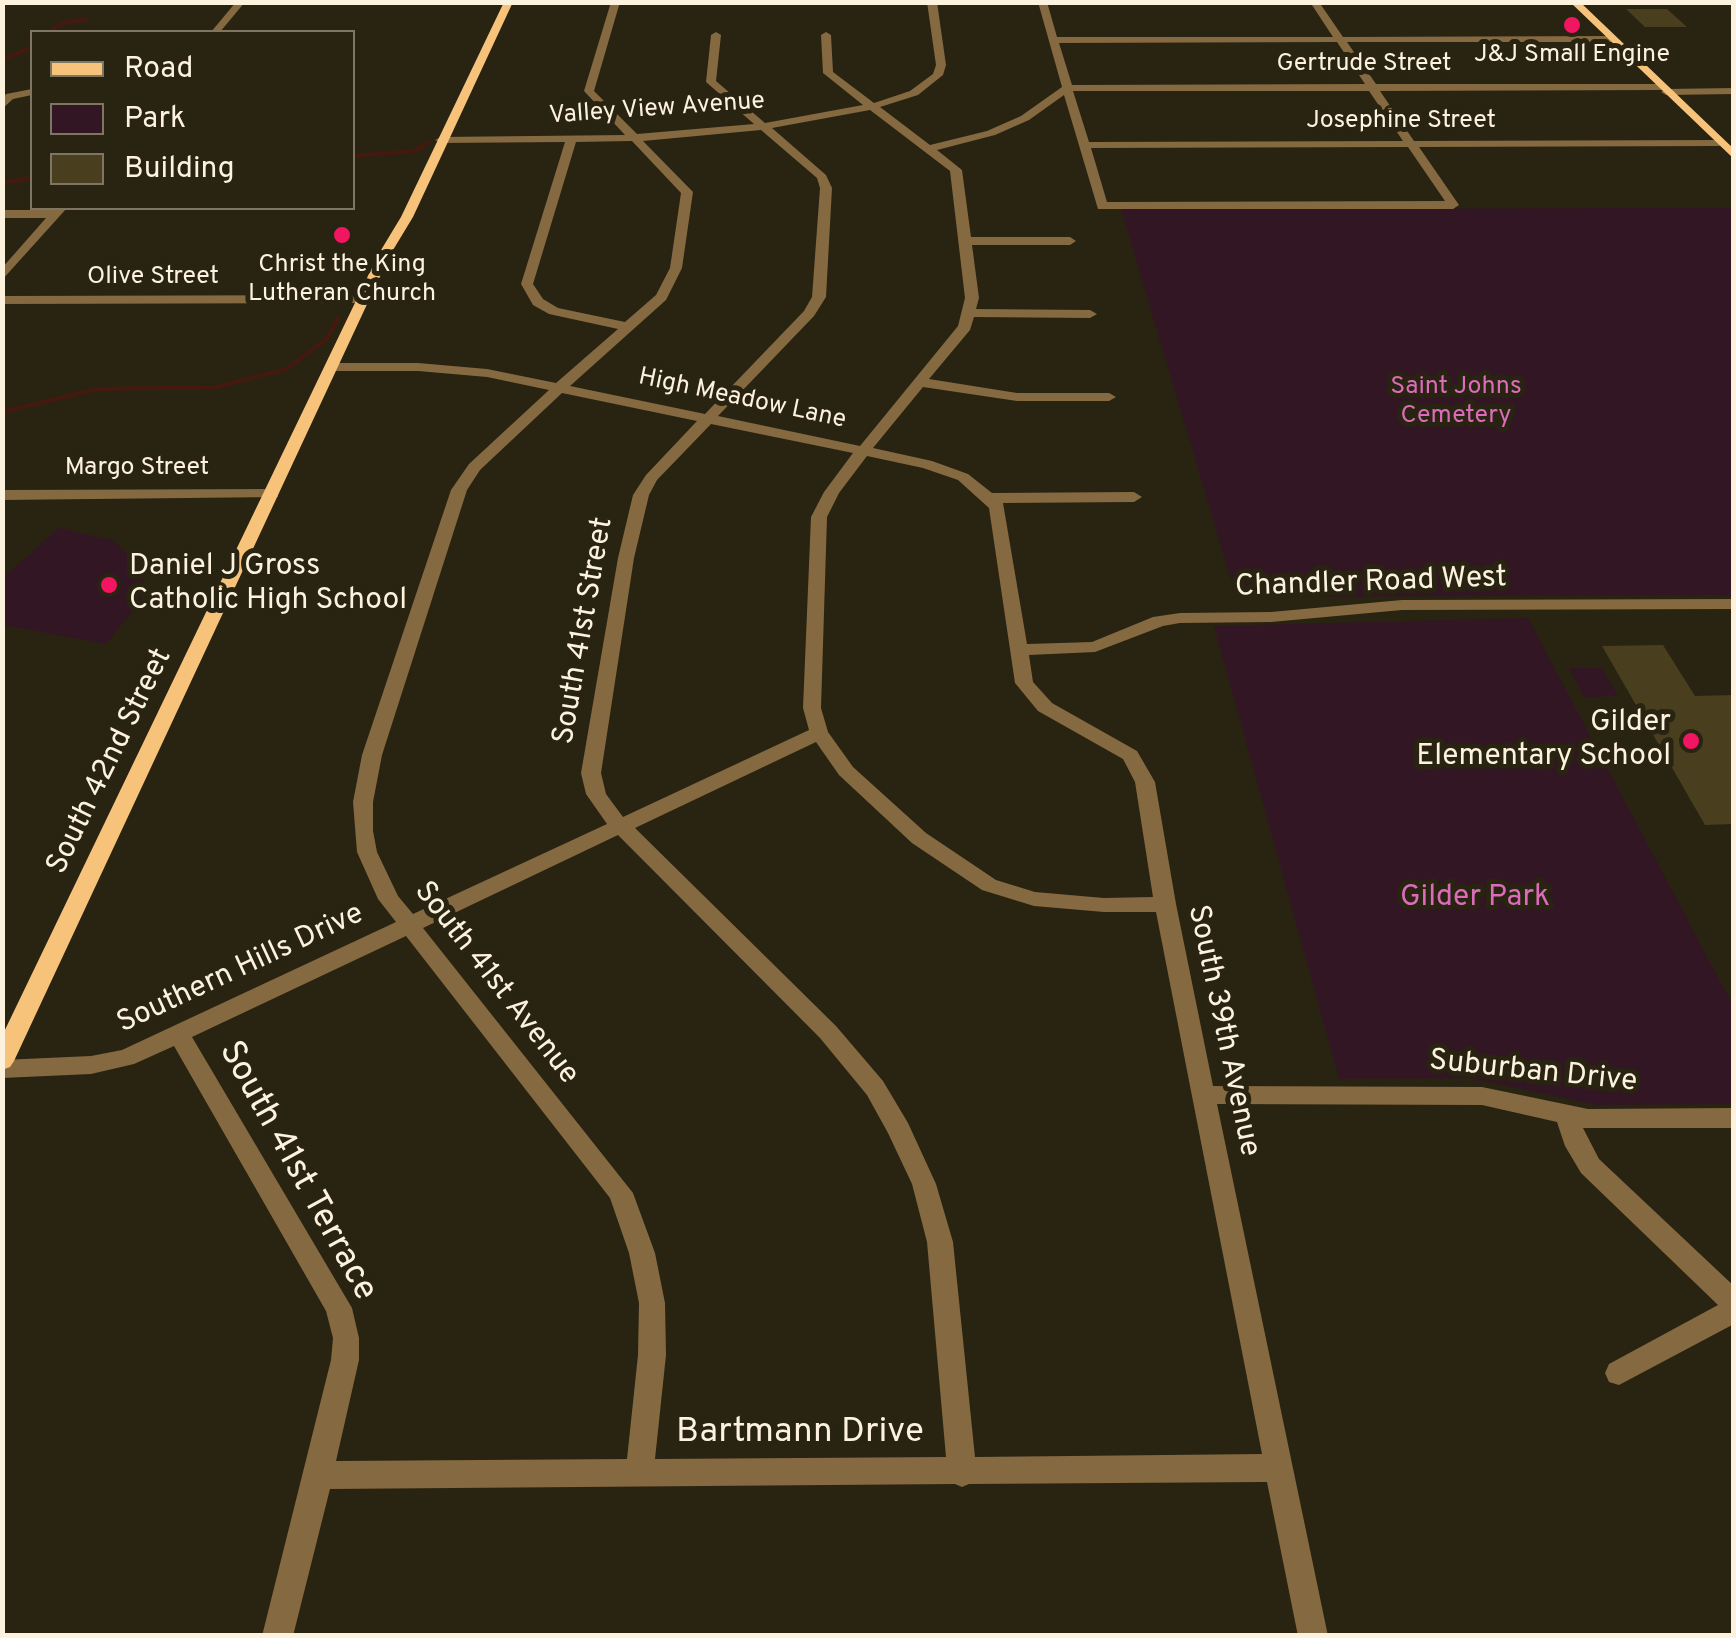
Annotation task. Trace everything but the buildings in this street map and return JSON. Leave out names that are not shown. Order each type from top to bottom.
[{"type":"street","points":[[216,30],[241,2]]},
{"type":"street","name":"South 42nd Street","points":[[2,1061],[509,2]]},
{"type":"street","name":"South 41st Avenue","points":[[616,2],[589,91],[683,184],[688,200],[670,283],[661,297],[474,467],[459,490],[372,755],[363,802],[367,852],[389,899],[620,1193],[642,1253],[652,1302],[652,1355],[640,1471]]},
{"type":"street","points":[[874,106],[914,93],[938,75],[941,64],[932,2]]},
{"type":"street","points":[[1042,2],[1102,206],[1453,205],[1314,2]]},
{"type":"street","points":[[1574,2],[1734,156]]},
{"type":"street","points":[[826,35],[828,73],[932,148],[956,170],[966,241],[970,313],[965,327],[832,492],[820,517],[812,708],[819,733],[846,771],[919,838],[990,885],[1034,899],[1104,905],[1166,904]]},
{"type":"street","name":"South 41st Street","points":[[716,36],[710,82],[816,171],[826,188],[818,297],[809,313],[651,478],[641,496],[626,558],[591,774],[596,794],[622,826],[828,1032],[875,1088],[899,1130],[924,1184],[940,1242],[962,1472]]},
{"type":"street","points":[[1053,40],[1612,38]]},
{"type":"street","points":[[932,148],[1026,118],[1067,88]]},
{"type":"street","name":"Gertrude Street","points":[[1067,88],[1734,92]]},
{"type":"street","points":[[2,106],[10,96],[30,92]]},
{"type":"street","name":"Valley View Avenue","points":[[442,140],[635,138],[761,127],[874,106]]},
{"type":"street","points":[[571,140],[526,284],[538,302],[554,311],[629,327]]},
{"type":"street","name":"Josephine Street","points":[[1084,145],[1720,143]]},
{"type":"street","points":[[2,214],[58,210]]},
{"type":"street","points":[[2,276],[58,210]]},
{"type":"street","points":[[966,241],[1070,241]]},
{"type":"street","name":"Olive Street","points":[[2,300],[364,300]]},
{"type":"street","points":[[970,313],[1090,314]]},
{"type":"street","name":"High Meadow Lane","points":[[332,367],[448,368],[708,418],[950,470],[990,498]]},
{"type":"street","points":[[919,382],[1017,398],[1108,397]]},
{"type":"street","name":"Margo Street","points":[[2,495],[272,494]]},
{"type":"street","points":[[990,498],[1134,497]]},
{"type":"street","name":"South 39th Avenue","points":[[990,498],[1001,519],[1024,684],[1044,707],[1130,755],[1146,782],[1166,904],[1313,1636]]},
{"type":"street","name":"Chandler Road West","points":[[1017,650],[1095,646],[1180,618],[1270,617],[1402,606],[1734,604]]},
{"type":"street","name":"Southern Hills Drive","points":[[2,1070],[91,1065],[126,1058],[819,733]]},
{"type":"street","name":"South 41st Terrace","points":[[179,1035],[339,1308],[346,1338],[345,1360],[320,1475],[277,1636]]},
{"type":"street","name":"Suburban Drive","points":[[1205,1095],[1482,1096],[1588,1118],[1734,1118]]},
{"type":"street","points":[[1566,1115],[1590,1166],[1734,1307],[1620,1373]]},
{"type":"street","name":"Bartmann Drive","points":[[320,1475],[1279,1468]]},
{"type":"green space","name":"Saint Johns Cemetery","points":[[1733,208],[1733,595],[1236,597],[1121,209]]},
{"type":"green space","points":[[59,528],[112,540],[138,563],[143,580],[141,600],[106,644],[3,625],[3,578]]},
{"type":"green space","name":"Gilder Park","points":[[1528,618],[1733,1006],[1733,1104],[1597,1105],[1469,1078],[1339,1079],[1214,626]]},
{"type":"green space","points":[[1569,668],[1602,668],[1618,696],[1584,697]]},
{"type":"waterway","points":[[53,30],[62,23],[87,19]]},
{"type":"waterway","points":[[2,60],[30,48]]},
{"type":"waterway","points":[[355,156],[414,151],[427,143]]},
{"type":"waterway","points":[[2,183],[30,178]]},
{"type":"waterway","points":[[2,412],[97,389],[217,387],[286,369],[327,339],[338,318]]},
{"type":"place","name":"J&J Small Engine","points":[[1572,25]]},
{"type":"place","name":"Christ the King Lutheran Church","points":[[342,235]]},
{"type":"place","name":"Daniel J Gross Catholic High School","points":[[109,585]]},
{"type":"place","name":"Gilder Elementary School","points":[[1691,741]]}]
